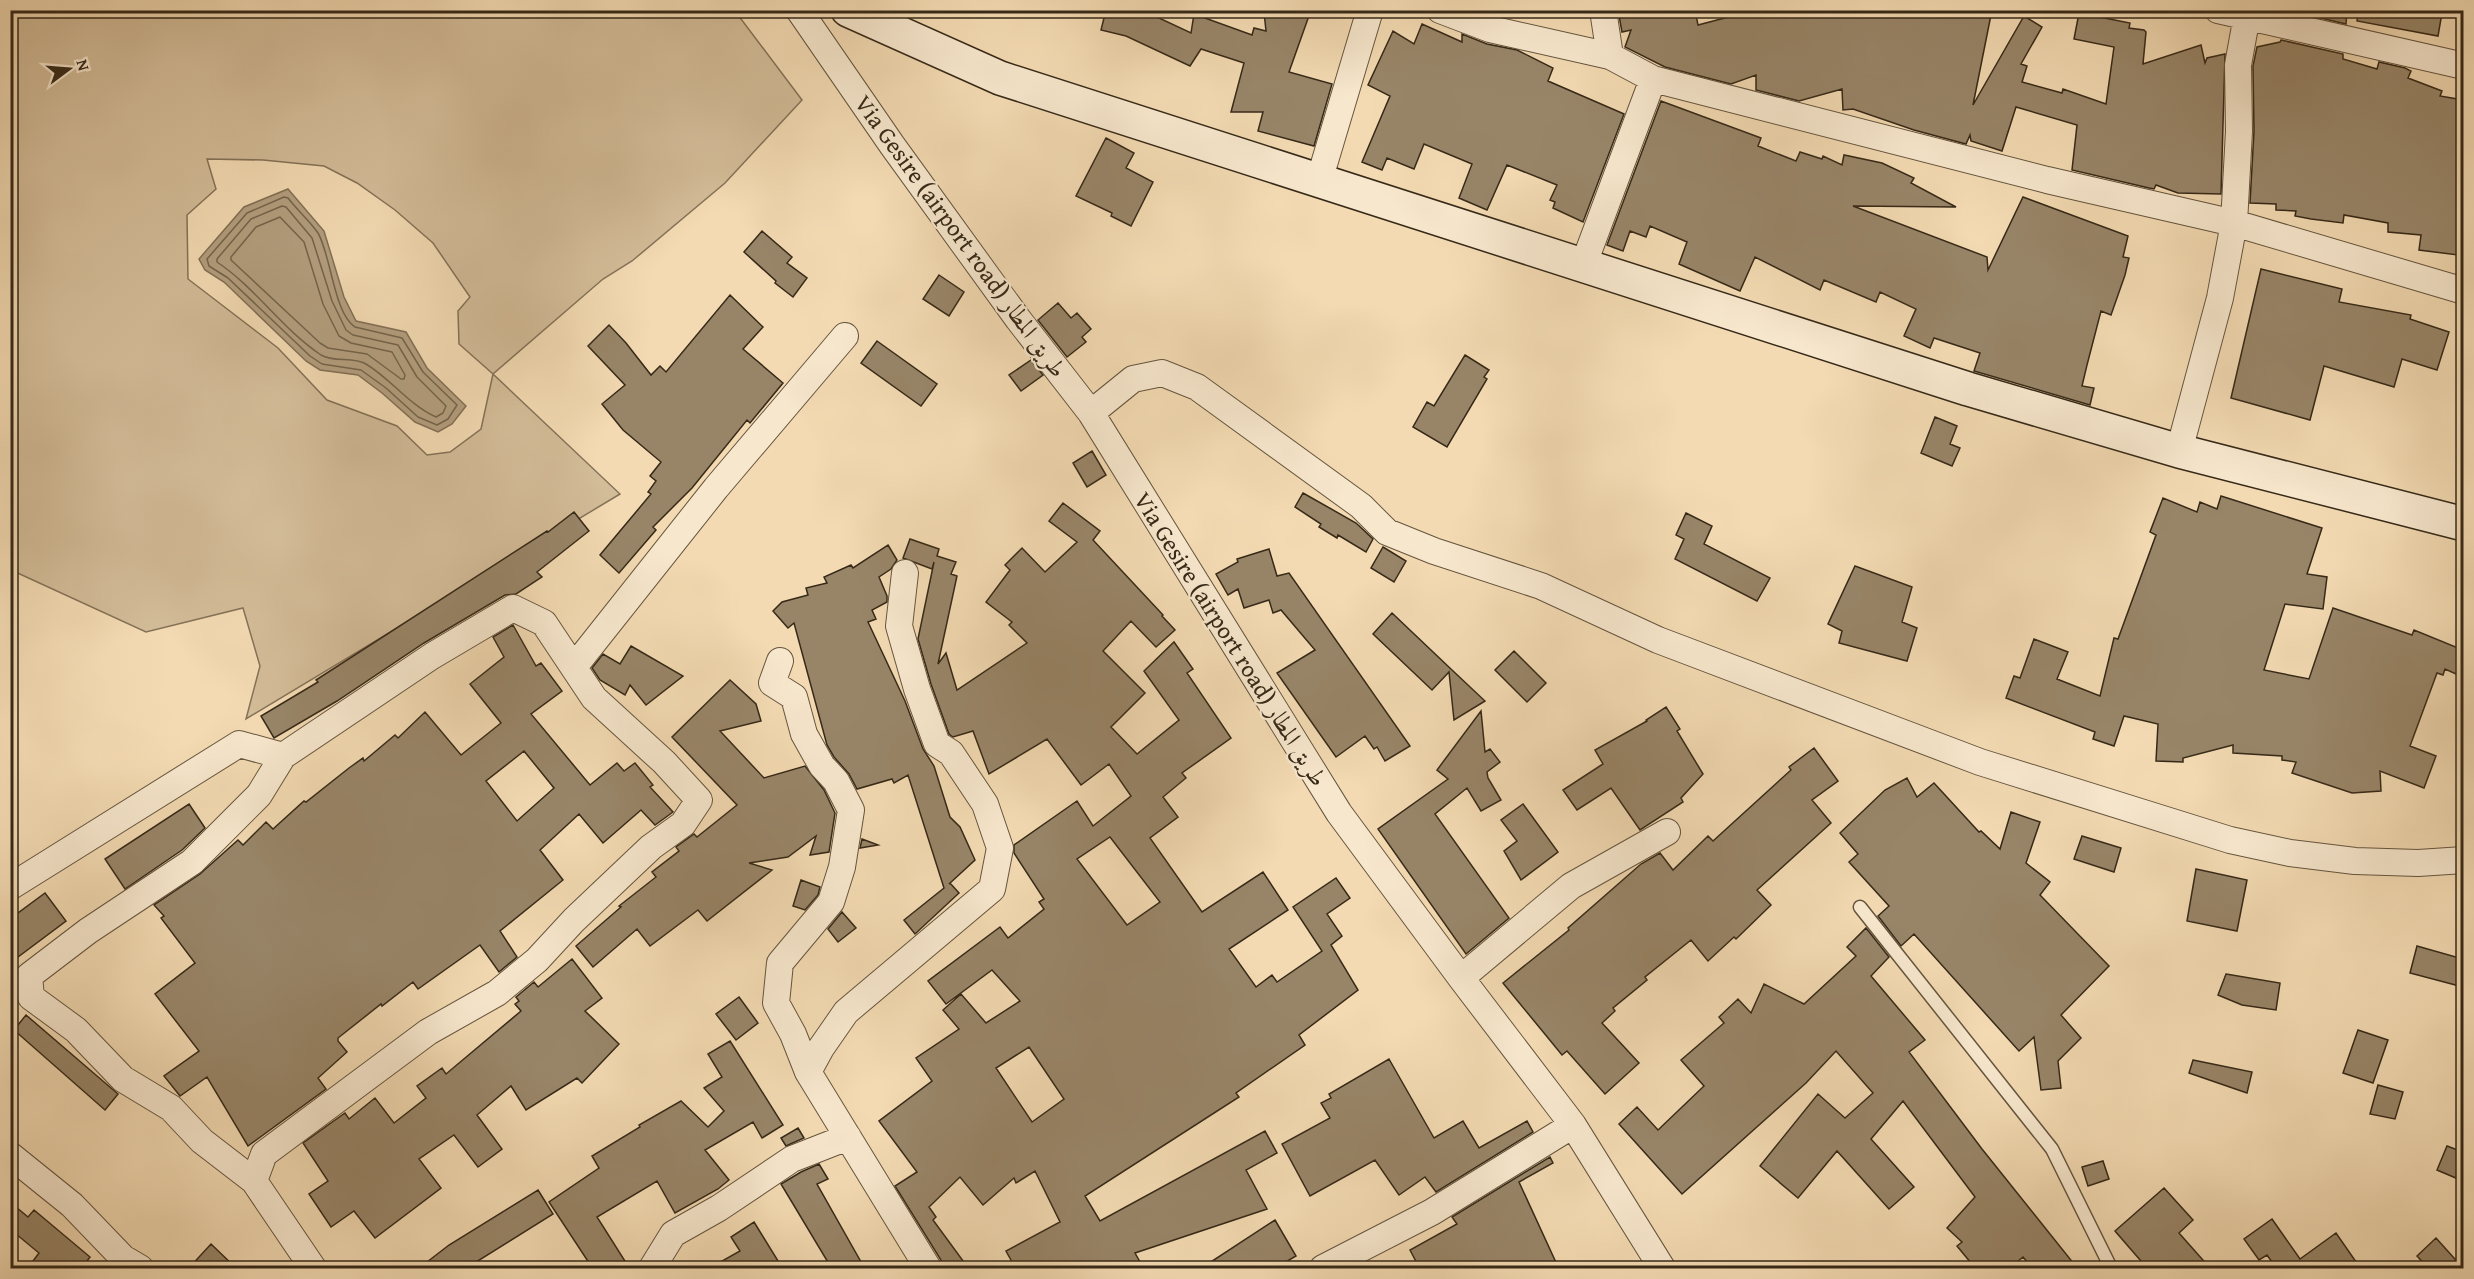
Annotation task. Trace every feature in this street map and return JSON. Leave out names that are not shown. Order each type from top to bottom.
[{"type":"main road","points":[[848,10],[1000,78],[1583,267],[1968,389],[2179,451],[2463,524]]},
{"type":"street","name":"Via Gesire (airport road) طريق المطار","points":[[800,10],[913,174],[1018,319],[1091,413],[1339,813],[1573,1125],[1662,1269]]},
{"type":"street","points":[[1319,181],[1370,10]]},
{"type":"street","points":[[1440,10],[1490,28],[1610,56],[1653,79],[2047,180],[2235,223],[2463,291]]},
{"type":"street","points":[[1604,10],[1610,56]]},
{"type":"street","points":[[2218,10],[2247,14],[2463,66]]},
{"type":"street","points":[[2179,451],[2220,298],[2235,223],[2240,131],[2238,65],[2247,14]]},
{"type":"street","points":[[1583,267],[1653,79]]},
{"type":"street","points":[[574,667],[716,488],[846,336]]},
{"type":"street","points":[[1091,413],[1133,378],[1162,373],[1197,387],[1361,506],[1387,532],[1434,551],[1541,586],[1658,640],[1980,762],[2230,840],[2290,853],[2355,861],[2418,863],[2463,861]]},
{"type":"street","points":[[808,1072],[821,1048],[846,1012],[992,889],[1000,848],[985,804],[951,753],[937,744],[917,689],[899,626],[905,573]]},
{"type":"street","points":[[254,1181],[264,1154],[428,1032],[497,993],[537,960],[574,920],[651,847],[683,824],[699,800],[664,762],[594,698],[544,623],[513,608],[432,656],[283,756],[259,795],[192,862],[88,931],[29,976],[31,997],[76,1030],[123,1079],[171,1108],[202,1141],[254,1181],[313,1269]]},
{"type":"street","points":[[780,661],[772,683],[794,697],[804,734],[822,766],[836,781],[851,810],[842,867],[831,902],[780,963],[776,1003],[793,1034],[808,1072],[928,1269]]},
{"type":"street","points":[[10,886],[239,744],[283,756]]},
{"type":"street","points":[[1461,978],[1571,886],[1667,832]]},
{"type":"street","points":[[1323,1269],[1432,1212],[1573,1125]]},
{"type":"street","points":[[652,1269],[673,1234],[719,1208],[792,1159],[848,1137]]},
{"type":"street","points":[[10,1155],[72,1205],[123,1258],[141,1269]]},
{"type":"lane","points":[[1860,907],[2052,1149],[2111,1269]]},
{"type":"shaded area","points":[[10,11],[735,11],[802,100],[725,183],[632,261],[603,279],[493,374],[620,494],[246,719],[260,666],[243,608],[146,632],[11,570]],"holes":[[[207,159],[263,160],[324,166],[357,183],[395,210],[433,243],[470,297],[458,311],[459,344],[493,374],[481,429],[450,452],[427,455],[397,426],[327,400],[278,348],[188,279],[187,215],[216,189]]]},
{"type":"water","points":[[288,189],[324,231],[344,297],[356,321],[406,332],[427,368],[466,406],[452,424],[438,432],[415,422],[358,375],[320,370],[306,361],[224,282],[205,270],[199,259],[244,207]]},
{"type":"building","points":[[1106,10],[1142,10],[1191,33],[1194,14],[1252,35],[1254,28],[1266,31],[1264,12],[1311,10],[1289,72],[1332,84],[1314,146],[1258,131],[1263,112],[1231,112],[1244,63],[1201,49],[1190,66],[1126,36],[1101,30]]},
{"type":"building","points":[[1618,10],[1695,10],[1698,25],[1755,10],[1992,10],[1973,105],[2024,16],[2042,27],[2021,64],[2027,66],[2022,82],[2062,93],[2063,89],[2106,104],[2114,47],[2074,39],[2079,13],[2130,23],[2129,28],[2146,32],[2143,64],[2201,45],[2205,63],[2207,58],[2225,54],[2221,194],[2178,193],[2156,185],[2154,189],[2072,170],[2077,125],[2016,107],[2002,151],[1971,141],[1970,135],[1966,144],[1914,130],[1853,109],[1843,110],[1842,89],[1799,101],[1756,90],[1756,75],[1731,84],[1665,67],[1625,47],[1631,30],[1622,32]]},
{"type":"building","points":[[2347,10],[2346,24],[2291,11]]},
{"type":"building","points":[[2358,10],[2431,10],[2442,13],[2438,36],[2357,21]]},
{"type":"building","points":[[1422,24],[1462,42],[1462,34],[1487,44],[1517,50],[1553,68],[1548,81],[1624,114],[1583,222],[1553,208],[1555,202],[1550,200],[1557,185],[1507,165],[1487,210],[1459,198],[1472,164],[1424,144],[1414,169],[1387,158],[1382,170],[1362,162],[1390,96],[1368,85],[1393,31],[1414,44]]},
{"type":"building","points":[[2281,40],[2343,54],[2343,59],[2377,69],[2379,62],[2405,68],[2411,71],[2408,78],[2442,91],[2440,96],[2463,100],[2463,217],[2458,255],[2419,250],[2421,235],[2388,232],[2388,223],[2344,215],[2343,223],[2311,219],[2295,216],[2296,211],[2276,210],[2276,204],[2250,203],[2254,131],[2253,66],[2257,47]]},
{"type":"building","points":[[1661,101],[1761,138],[1758,146],[1796,161],[1800,152],[1822,159],[1823,156],[1842,165],[1844,155],[1882,163],[1914,178],[1911,183],[1956,207],[1853,206],[1987,257],[1988,270],[2023,197],[2128,236],[2123,257],[2129,258],[2125,275],[2111,315],[2101,311],[2082,386],[2094,388],[2090,405],[1974,371],[1980,353],[1934,338],[1930,348],[1904,336],[1916,309],[1880,292],[1876,302],[1824,280],[1820,290],[1755,257],[1740,291],[1679,264],[1687,242],[1650,226],[1646,237],[1630,231],[1623,251],[1607,245]]},
{"type":"building","points":[[1106,138],[1134,153],[1126,168],[1153,182],[1131,226],[1111,216],[1112,213],[1076,196]]},
{"type":"building","points":[[762,231],[792,257],[787,263],[807,278],[793,297],[775,283],[776,281],[744,252]]},
{"type":"building","points":[[2261,269],[2342,289],[2339,302],[2411,315],[2410,319],[2449,332],[2437,370],[2402,359],[2394,387],[2324,366],[2310,420],[2231,398]]},
{"type":"building","points":[[939,275],[964,292],[949,316],[923,299]]},
{"type":"building","points":[[730,295],[763,327],[743,349],[783,383],[750,423],[747,420],[692,488],[653,527],[656,530],[619,573],[600,555],[651,494],[648,492],[656,481],[650,476],[661,462],[623,430],[602,404],[625,385],[588,346],[609,325],[651,375],[660,366],[666,372]]},
{"type":"building","points":[[1058,303],[1071,318],[1077,313],[1091,329],[1082,337],[1086,342],[1067,357],[1038,320]]},
{"type":"building","points":[[877,341],[937,384],[921,406],[861,363]]},
{"type":"building","points":[[1465,355],[1489,370],[1484,377],[1487,379],[1447,447],[1413,427],[1427,402],[1434,406]]},
{"type":"building","points":[[1031,360],[1043,375],[1021,391],[1009,375]]},
{"type":"building","points":[[1935,417],[1957,426],[1950,444],[1960,448],[1952,466],[1921,453]]},
{"type":"building","points":[[1092,451],[1106,475],[1087,487],[1073,463]]},
{"type":"building","points":[[1303,493],[1356,523],[1373,539],[1366,552],[1338,535],[1337,538],[1319,527],[1321,524],[1295,507]]},
{"type":"building","points":[[2221,496],[2322,528],[2307,574],[2327,577],[2323,609],[2285,604],[2264,670],[2309,679],[2333,608],[2412,635],[2414,630],[2463,650],[2463,677],[2445,669],[2443,675],[2437,673],[2410,746],[2436,756],[2424,788],[2380,771],[2381,791],[2352,793],[2292,773],[2296,762],[2282,760],[2282,756],[2233,753],[2233,745],[2183,758],[2183,762],[2156,761],[2158,724],[2124,716],[2114,746],[2093,739],[2095,732],[2006,698],[2014,676],[2020,678],[2034,639],[2068,652],[2057,679],[2100,696],[2114,638],[2118,639],[2156,535],[2150,532],[2163,498],[2197,512],[2200,502],[2217,509]]},
{"type":"building","points":[[1063,503],[1100,531],[1093,540],[1175,630],[1156,647],[1131,621],[1103,651],[1145,693],[1111,727],[1137,754],[1179,720],[1144,671],[1174,642],[1193,669],[1187,673],[1231,738],[1182,773],[1186,778],[1163,797],[1178,817],[1150,838],[1202,912],[1263,872],[1288,910],[1229,949],[1256,987],[1272,975],[1277,982],[1322,951],[1293,907],[1336,878],[1350,898],[1327,914],[1342,936],[1331,945],[1358,990],[1299,1035],[1305,1045],[1236,1093],[1239,1097],[1085,1196],[1100,1221],[1265,1131],[1277,1153],[1246,1170],[1267,1209],[1135,1253],[1144,1269],[1016,1269],[1006,1251],[1060,1222],[1035,1171],[1016,1183],[1014,1178],[983,1205],[960,1177],[929,1207],[936,1217],[933,1220],[969,1269],[943,1269],[941,1260],[895,1186],[917,1172],[879,1121],[932,1081],[916,1058],[959,1029],[943,1010],[961,994],[986,1023],[1020,1001],[992,970],[946,1004],[928,981],[1000,927],[1008,938],[1044,909],[1039,902],[1044,899],[1014,853],[1014,845],[1077,801],[1093,826],[1131,796],[1109,764],[1081,785],[1047,739],[989,774],[973,731],[953,737],[949,734],[918,639],[934,562],[932,569],[903,558],[910,539],[939,549],[937,556],[956,562],[951,574],[957,576],[938,664],[946,653],[957,690],[1027,643],[1009,625],[1012,622],[986,602],[1010,570],[1005,565],[1022,548],[1045,572],[1077,542],[1049,521]],"holes":[[[1110,837],[1160,902],[1127,925],[1077,859]],[[1029,1047],[1064,1099],[1032,1122],[996,1068]]]},
{"type":"building","points":[[574,512],[589,531],[537,572],[542,577],[516,594],[505,595],[424,643],[337,701],[274,738],[261,716],[318,682],[316,680],[548,532]]},
{"type":"building","points":[[1686,513],[1712,526],[1704,544],[1770,578],[1757,601],[1675,559],[1684,539],[1676,535]]},
{"type":"building","points":[[888,545],[897,560],[891,569],[879,577],[887,596],[887,602],[872,610],[876,619],[868,622],[905,701],[923,749],[934,766],[950,817],[960,827],[975,860],[950,883],[959,893],[915,934],[904,920],[944,888],[908,775],[894,783],[892,779],[857,789],[849,774],[827,745],[794,623],[788,628],[773,611],[782,602],[808,595],[806,588],[827,583],[824,577],[851,565],[853,568]]},
{"type":"building","points":[[1383,547],[1406,561],[1394,582],[1371,568]]},
{"type":"building","points":[[1269,549],[1277,576],[1289,573],[1410,746],[1385,761],[1377,747],[1374,749],[1365,736],[1336,757],[1277,673],[1315,650],[1281,610],[1273,613],[1269,600],[1244,608],[1238,589],[1228,595],[1216,574],[1238,562],[1237,559]]},
{"type":"building","points":[[1855,566],[1912,587],[1902,622],[1917,628],[1907,661],[1839,643],[1842,631],[1828,624]]},
{"type":"building","points":[[1392,613],[1485,701],[1454,720],[1449,672],[1432,690],[1373,634]]},
{"type":"building","points":[[513,625],[536,666],[541,663],[562,691],[531,714],[590,785],[617,763],[624,771],[635,763],[653,785],[650,787],[673,812],[655,825],[641,810],[603,843],[579,814],[540,850],[563,880],[500,931],[517,957],[499,972],[480,945],[418,989],[413,982],[382,1006],[381,1004],[338,1038],[347,1052],[318,1078],[326,1089],[248,1146],[207,1077],[180,1096],[164,1076],[199,1051],[155,994],[195,963],[161,918],[164,916],[154,905],[200,874],[238,840],[243,845],[266,822],[273,829],[304,801],[306,802],[349,768],[363,758],[364,761],[395,735],[398,738],[425,712],[461,755],[501,723],[470,684],[504,657],[493,637]],"holes":[[[524,751],[554,788],[517,821],[486,781]]]},
{"type":"building","points":[[631,646],[683,676],[646,705],[630,685],[625,695],[600,680],[592,668],[603,654],[620,664]]},
{"type":"building","points":[[1514,651],[1546,683],[1527,702],[1495,670]]},
{"type":"building","points":[[730,680],[756,704],[761,721],[720,731],[764,778],[805,766],[824,790],[835,813],[829,852],[810,855],[816,836],[788,857],[749,863],[772,870],[707,921],[698,910],[650,946],[637,929],[593,967],[576,946],[621,907],[619,906],[656,877],[652,872],[679,851],[676,847],[694,834],[697,837],[737,805],[672,737]]},
{"type":"building","points":[[1666,707],[1680,729],[1677,731],[1703,774],[1681,798],[1683,802],[1640,830],[1611,788],[1577,810],[1563,790],[1603,764],[1595,750],[1647,721]]},
{"type":"building","points":[[1481,711],[1485,752],[1490,749],[1500,762],[1487,772],[1488,778],[1501,800],[1481,811],[1467,788],[1435,814],[1509,918],[1466,954],[1378,829],[1448,779],[1437,770]]},
{"type":"building","points":[[1814,748],[1838,781],[1812,800],[1831,823],[1757,890],[1771,905],[1736,939],[1734,937],[1708,961],[1691,940],[1645,977],[1647,980],[1613,1008],[1615,1011],[1602,1023],[1639,1063],[1605,1094],[1567,1051],[1562,1055],[1503,983],[1569,930],[1568,928],[1641,864],[1660,853],[1673,870],[1708,836],[1713,841],[1791,770],[1789,767]]},
{"type":"building","points":[[1907,778],[1917,797],[1934,783],[1979,832],[1981,831],[2000,849],[2011,812],[2040,822],[2026,863],[2050,882],[2040,895],[2109,966],[2061,1015],[2081,1038],[2058,1061],[2061,1088],[2041,1090],[2034,1037],[2019,1051],[1914,934],[1901,946],[1878,916],[1889,906],[1849,862],[1858,854],[1840,833],[1885,790]]},
{"type":"building","points":[[189,804],[205,828],[182,850],[125,889],[105,859]]},
{"type":"building","points":[[1523,804],[1558,852],[1521,880],[1504,851],[1517,841],[1501,820]]},
{"type":"building","points":[[2082,836],[2121,848],[2114,872],[2074,859]]},
{"type":"building","points":[[862,839],[878,845],[860,848]]},
{"type":"building","points":[[2196,869],[2247,880],[2237,931],[2187,921]]},
{"type":"building","points":[[801,880],[820,887],[818,895],[805,910],[793,906]]},
{"type":"building","points":[[45,893],[66,921],[18,957],[10,947],[10,919]]},
{"type":"building","points":[[842,912],[856,928],[838,942],[828,929]]},
{"type":"building","points":[[1866,928],[1889,957],[1871,976],[1925,1040],[1909,1052],[1982,1149],[2078,1269],[2033,1269],[2023,1257],[2009,1269],[1976,1269],[1957,1246],[1962,1242],[1947,1228],[1975,1197],[1903,1101],[1871,1139],[1914,1187],[1889,1209],[1837,1151],[1798,1198],[1760,1166],[1818,1094],[1845,1118],[1873,1093],[1836,1051],[1806,1083],[1682,1194],[1619,1124],[1637,1107],[1658,1130],[1704,1086],[1681,1060],[1724,1023],[1719,1017],[1738,999],[1751,1013],[1764,984],[1804,1004],[1856,956],[1847,947]]},
{"type":"building","points":[[2417,946],[2463,959],[2463,987],[2410,973]]},
{"type":"building","points":[[572,959],[602,998],[585,1011],[619,1044],[582,1083],[577,1078],[526,1110],[511,1086],[477,1115],[502,1149],[478,1167],[454,1135],[419,1159],[441,1188],[375,1238],[354,1211],[331,1227],[309,1194],[328,1181],[303,1143],[345,1113],[349,1119],[375,1098],[394,1123],[426,1098],[417,1086],[442,1068],[446,1074],[521,1011],[515,1004],[519,1001],[516,997],[534,982],[538,987]]},
{"type":"building","points":[[2226,974],[2280,983],[2276,1010],[2242,1005],[2218,995]]},
{"type":"building","points":[[739,997],[758,1023],[736,1040],[716,1014]]},
{"type":"building","points":[[26,1015],[118,1094],[105,1110],[14,1030]]},
{"type":"building","points":[[2358,1030],[2388,1040],[2373,1083],[2343,1073]]},
{"type":"building","points":[[730,1041],[783,1125],[762,1138],[753,1122],[705,1150],[729,1180],[718,1189],[675,1213],[657,1181],[597,1217],[630,1269],[593,1269],[549,1202],[599,1168],[592,1156],[681,1101],[708,1127],[724,1111],[704,1088],[722,1077],[708,1054]]},
{"type":"building","points":[[1389,1059],[1434,1138],[1463,1121],[1479,1148],[1527,1121],[1533,1132],[1436,1192],[1425,1177],[1399,1195],[1375,1160],[1310,1196],[1282,1144],[1330,1118],[1321,1103],[1331,1098],[1329,1094]]},
{"type":"building","points":[[2193,1060],[2252,1072],[2247,1093],[2189,1073]]},
{"type":"building","points":[[2378,1085],[2403,1092],[2395,1119],[2370,1114]]},
{"type":"building","points":[[798,1128],[804,1138],[786,1146],[781,1138]]},
{"type":"building","points":[[2447,1146],[2463,1152],[2463,1181],[2437,1170]]},
{"type":"building","points":[[1550,1157],[1553,1163],[1519,1182],[1559,1269],[1420,1269],[1410,1250],[1457,1224],[1452,1217]]},
{"type":"building","points":[[2103,1161],[2109,1179],[2088,1186],[2082,1167]]},
{"type":"building","points":[[819,1164],[828,1179],[817,1184],[865,1269],[832,1269],[781,1184]]},
{"type":"building","points":[[2164,1188],[2193,1220],[2179,1233],[2210,1268],[2147,1268],[2115,1231]]},
{"type":"building","points":[[538,1190],[553,1214],[465,1269],[418,1269],[449,1245]]},
{"type":"building","points":[[10,1202],[28,1217],[34,1210],[90,1257],[81,1269],[27,1269],[39,1253],[10,1229]]},
{"type":"building","points":[[2272,1219],[2300,1259],[2336,1233],[2361,1269],[2277,1269],[2267,1255],[2259,1260],[2244,1239]]},
{"type":"building","points":[[1275,1220],[1296,1256],[1274,1269],[1200,1269]]},
{"type":"building","points":[[754,1222],[783,1269],[708,1269],[740,1251],[731,1237]]},
{"type":"building","points":[[2436,1238],[2463,1269],[2429,1269],[2417,1256]]},
{"type":"building","points":[[211,1244],[237,1269],[188,1269]]}]
